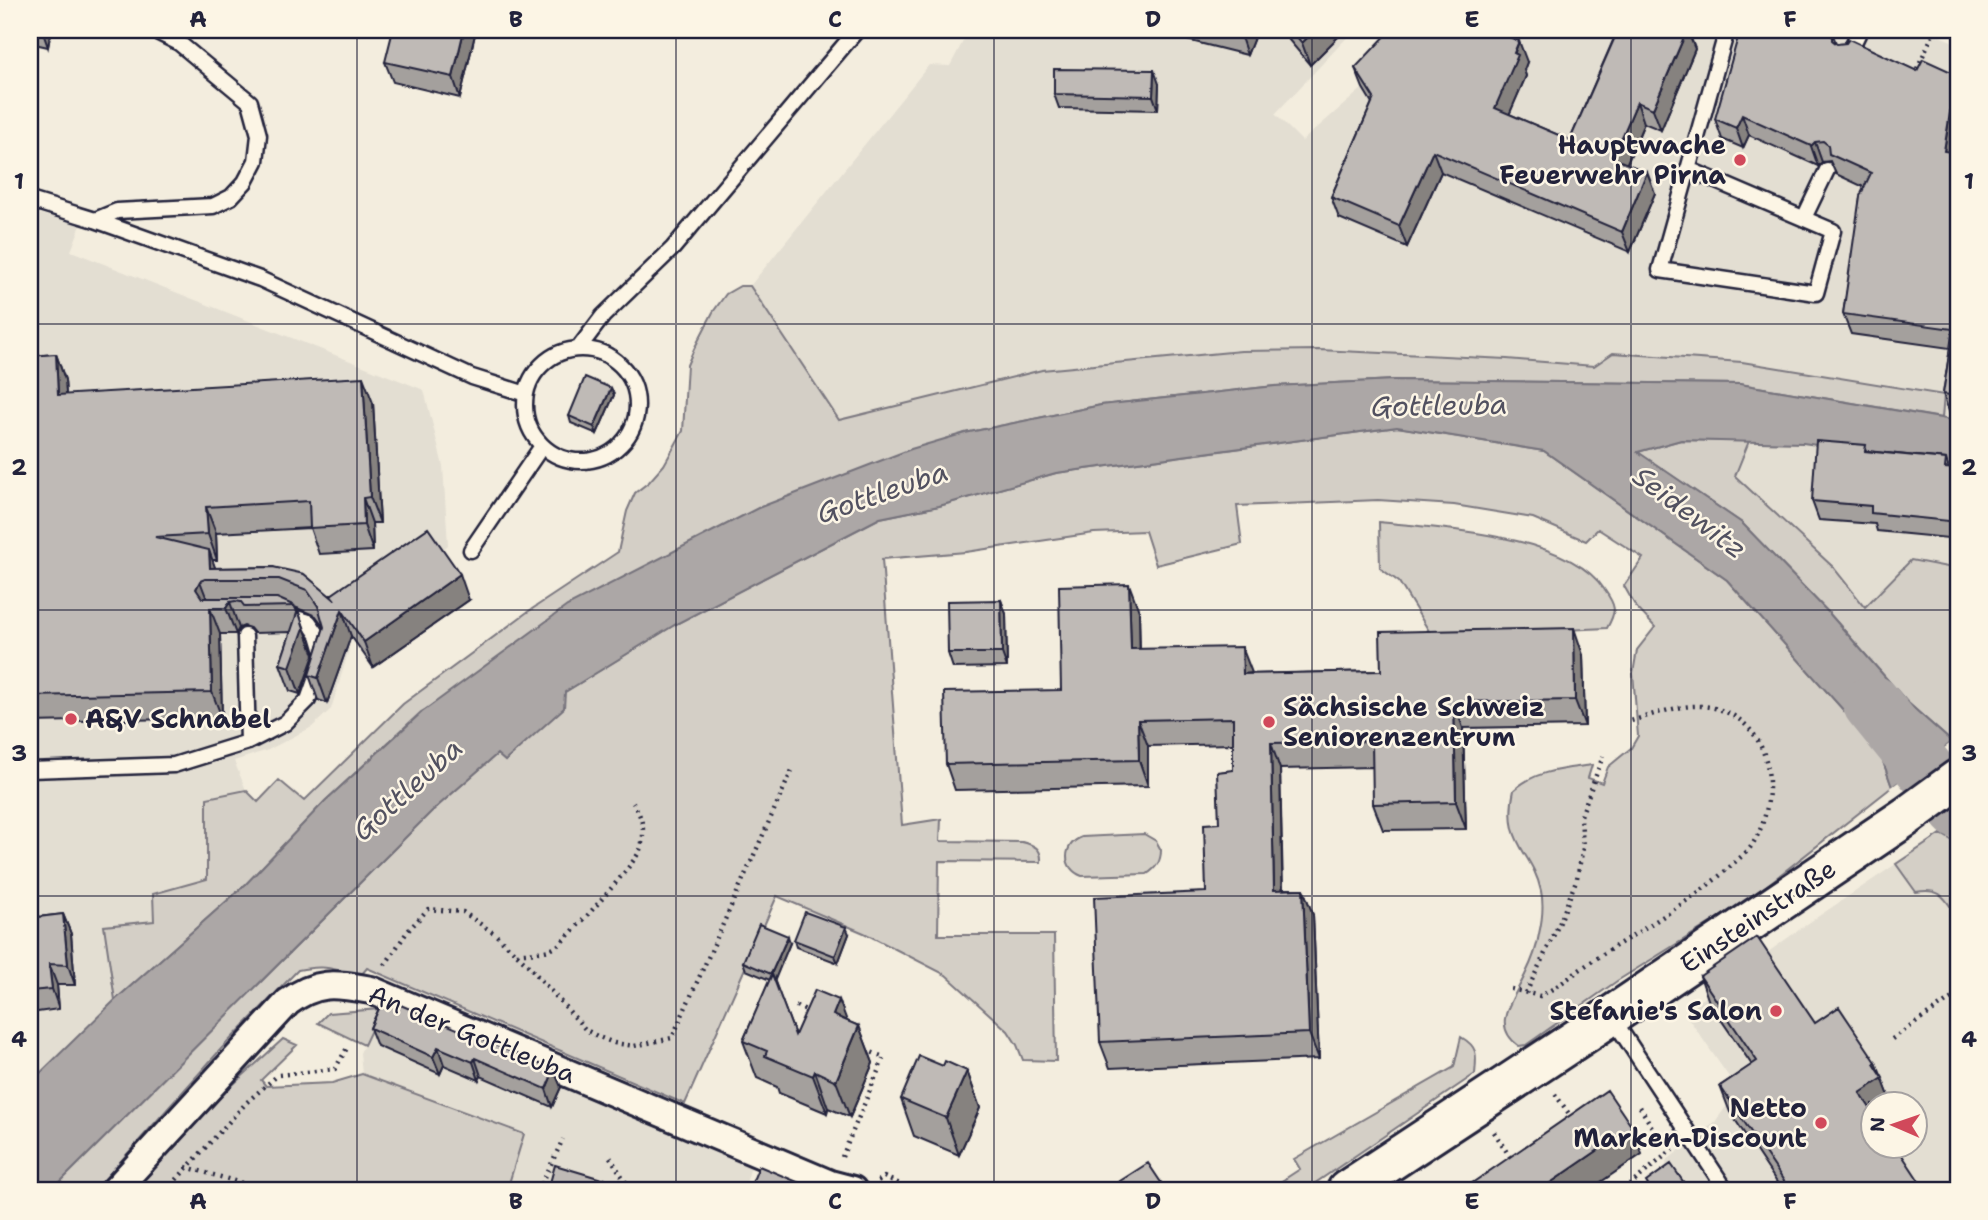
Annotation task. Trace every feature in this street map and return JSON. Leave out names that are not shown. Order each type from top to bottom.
[{"type":"main road","name":"Einsteinstraße","points":[[1347,1190],[1958,779]]},
{"type":"street","name":"An der Gottleuba","points":[[115,1190],[288,1002],[303,991],[318,985],[342,985],[371,990],[852,1186]]},
{"type":"lane","points":[[94,220],[117,211],[213,206],[231,197],[238,190],[256,160],[260,135],[250,102],[179,43],[153,30]]},
{"type":"lane","points":[[578,349],[603,316],[673,248],[857,30]]},
{"type":"lane","points":[[1688,169],[1833,231],[1816,293],[1660,270],[1688,169],[1727,30]]},
{"type":"lane","points":[[1848,55],[1860,30]]},
{"type":"lane","points":[[1804,218],[1827,170]]},
{"type":"lane","points":[[30,200],[260,279],[472,377],[526,394]]},
{"type":"lane","points":[[578,349],[596,351],[613,358],[627,371],[635,388],[638,407],[634,425],[625,441],[611,454],[594,460],[575,462],[557,456],[542,446],[527,422],[526,394],[533,377],[544,363],[559,353],[578,349]]},
{"type":"lane","points":[[471,550],[542,446]]},
{"type":"lane","points":[[30,769],[174,765],[248,741],[285,723],[308,700],[324,655],[318,635],[309,622],[288,614],[276,615]]},
{"type":"lane","points":[[245,636],[248,741]]},
{"type":"lane","points":[[1611,1014],[1726,1190]]},
{"type":"path","points":[[1908,86],[1935,30]]},
{"type":"path","points":[[1511,989],[1540,996],[1719,877],[1751,847],[1768,811],[1767,758],[1751,729],[1733,716],[1711,708],[1688,706],[1627,722]]},
{"type":"path","points":[[1527,993],[1577,878],[1583,848],[1581,816],[1603,756]]},
{"type":"path","points":[[371,990],[407,932],[428,909],[463,912],[495,934],[517,954],[592,1034],[614,1044],[634,1046],[672,1038],[793,768]]},
{"type":"path","points":[[517,954],[556,947],[627,871],[640,852],[644,829],[642,816],[633,803]]},
{"type":"path","points":[[1892,1039],[1958,994]]},
{"type":"path","points":[[796,1006],[818,1015]]},
{"type":"path","points":[[855,1046],[884,1057],[852,1186],[884,1177],[914,1190]]},
{"type":"path","points":[[167,1190],[247,1102],[278,1075],[335,1069],[347,1048]]},
{"type":"path","points":[[1552,1089],[1575,1122]]},
{"type":"path","points":[[1492,1129],[1515,1164]]},
{"type":"path","points":[[1624,1190],[1689,1135]]},
{"type":"path","points":[[539,1190],[563,1139]]},
{"type":"path","points":[[610,1157],[627,1184],[625,1190]]},
{"type":"path","points":[[186,1167],[266,1190]]},
{"type":"shaded area","points":[[969,30],[1354,30],[1275,114],[1302,141],[1363,88],[1434,186],[1480,80],[1458,30],[1926,30],[1958,44],[1958,421],[1942,418],[1944,395],[1613,353],[1594,366],[1319,350],[1241,351],[1042,370],[839,420],[750,286],[929,65],[950,66]]},
{"type":"shaded area","points":[[30,211],[81,225],[71,251],[424,390],[443,466],[448,545],[347,635],[349,650],[331,709],[312,727],[268,750],[234,761],[246,790],[207,798],[207,879],[154,894],[154,921],[104,926],[115,1000],[30,1083]]},
{"type":"shaded area","points":[[740,286],[750,286],[839,420],[1042,370],[1241,351],[1319,350],[1594,366],[1613,353],[1742,362],[1944,395],[1942,418],[1740,384],[1394,380],[1275,386],[1101,405],[965,433],[421,712],[325,801],[246,884],[115,1000],[104,926],[154,921],[153,894],[207,879],[207,798],[246,790],[258,802],[279,780],[304,801],[403,704],[526,613],[618,552],[627,511],[635,493],[664,465],[683,431],[687,365],[694,349],[713,312],[726,294]]},
{"type":"shaded area","points":[[1398,427],[1544,451],[1727,580],[1879,750],[1892,787],[1752,897],[1617,981],[1526,1045],[1519,1046],[1510,1038],[1505,1021],[1510,1002],[1535,950],[1541,924],[1542,902],[1537,877],[1515,835],[1512,823],[1514,790],[1541,774],[1592,765],[1588,778],[1602,783],[1608,767],[1631,748],[1638,736],[1633,673],[1637,650],[1655,627],[1636,607],[1624,586],[1643,558],[1598,529],[1586,541],[1533,518],[1454,505],[1378,500],[1237,506],[1242,544],[1156,565],[1145,531],[1094,533],[966,552],[882,559],[902,825],[941,819],[940,841],[1022,842],[1036,848],[1041,857],[1041,862],[939,861],[938,935],[1054,935],[1056,1061],[1023,1060],[1008,1031],[946,975],[864,933],[777,896],[685,1104],[367,968],[362,974],[309,968],[298,970],[221,1049],[95,1190],[52,1190],[431,812],[497,754],[505,761],[565,692],[676,624],[880,518],[939,506],[1056,473]]},
{"type":"shaded area","points":[[1681,440],[1749,441],[1735,476],[1833,567],[1865,607],[1911,560],[1958,569],[1958,738],[1952,742],[1907,702],[1828,612],[1742,523],[1637,452]]},
{"type":"shaded area","points":[[1749,441],[1803,443],[1958,466],[1958,569],[1911,560],[1865,607],[1833,567],[1735,476]]},
{"type":"shaded area","points":[[1379,522],[1501,538],[1533,545],[1562,556],[1586,571],[1604,589],[1613,604],[1612,617],[1607,628],[1432,636],[1399,582],[1380,568]]},
{"type":"shaded area","points":[[1144,834],[1156,841],[1161,850],[1158,864],[1147,874],[1082,876],[1075,873],[1068,862],[1071,845],[1082,837]]},
{"type":"shaded area","points":[[1941,834],[1958,844],[1958,918],[1942,896],[1932,891],[1916,892],[1896,864]]},
{"type":"shaded area","points":[[1896,864],[1916,892],[1929,889],[1942,895],[1958,918],[1958,1190],[1677,1190],[1667,1176],[1666,1161],[1715,1122],[1738,1090],[1684,1012]]},
{"type":"shaded area","points":[[381,1009],[752,1163],[744,1190],[507,1190],[524,1134],[362,1074],[360,1053]]},
{"type":"shaded area","points":[[381,1009],[364,1045],[318,1023],[328,1013]]},
{"type":"shaded area","points":[[1461,1037],[1471,1044],[1475,1052],[1475,1074],[1305,1190],[1268,1190],[1300,1169],[1294,1159],[1454,1067]]},
{"type":"shaded area","points":[[283,1039],[297,1045],[261,1080],[266,1086],[332,1083],[362,1074],[524,1134],[507,1190],[134,1190],[191,1123]]},
{"type":"water","name":"Gottleuba","points":[[1394,380],[1740,384],[1958,421],[1958,466],[1803,443],[1681,440],[1638,452],[1742,523],[1828,612],[1907,702],[1952,742],[1892,787],[1879,750],[1727,580],[1544,451],[1397,427],[1056,473],[939,506],[880,518],[676,624],[565,692],[564,708],[505,761],[497,754],[431,812],[52,1190],[30,1190],[30,1083],[115,1000],[246,884],[325,801],[422,712],[567,606],[758,508],[911,449],[965,433],[1101,405],[1275,386]]},
{"type":"pier","points":[[1955,740],[1954,745],[1894,790],[1889,789]]},
{"type":"building","points":[[393,30],[464,30],[453,77],[385,62]]},
{"type":"building","points":[[1224,30],[1241,30],[1240,34]]},
{"type":"building","points":[[1291,30],[1315,30],[1302,43]]},
{"type":"building","points":[[1391,30],[1492,30],[1519,41],[1514,53],[1518,55],[1495,108],[1570,140],[1618,30],[1687,30],[1653,109],[1637,102],[1613,158],[1647,172],[1622,232],[1433,151],[1399,226],[1331,197],[1374,98],[1355,68]]},
{"type":"building","points":[[1740,30],[1827,30],[1832,32],[1832,40],[1837,44],[1846,43],[1849,39],[1917,71],[1923,59],[1956,74],[1944,151],[1958,153],[1958,396],[1943,394],[1953,329],[1843,314],[1860,196],[1871,173],[1829,154],[1828,145],[1823,141],[1815,142],[1811,146],[1742,115],[1736,128],[1715,119]]},
{"type":"building","points":[[1054,69],[1154,70],[1153,96],[1054,94]]},
{"type":"building","points":[[56,354],[58,395],[363,377],[370,497],[363,498],[364,525],[310,528],[309,501],[206,507],[208,534],[155,537],[209,550],[210,568],[273,567],[304,574],[335,600],[331,595],[428,528],[460,574],[364,642],[342,610],[318,678],[309,675],[324,627],[318,606],[307,590],[279,579],[205,579],[200,581],[196,589],[202,598],[277,598],[295,606],[245,607],[241,602],[235,601],[230,602],[226,608],[210,608],[212,692],[30,696],[30,356]]},
{"type":"building","points":[[585,377],[611,388],[594,427],[569,416]]},
{"type":"building","points":[[1816,441],[1866,445],[1865,451],[1946,459],[1945,468],[1958,469],[1958,522],[1871,513],[1871,506],[1812,501]]},
{"type":"building","points":[[1129,584],[1131,649],[1242,647],[1243,674],[1381,671],[1380,632],[1574,628],[1575,700],[1454,702],[1456,802],[1373,804],[1372,741],[1271,743],[1274,890],[1303,889],[1309,1033],[1100,1042],[1094,897],[1206,892],[1204,824],[1219,823],[1217,772],[1233,770],[1233,718],[1138,720],[1139,760],[946,764],[944,692],[1061,690],[1059,586]]},
{"type":"building","points":[[1001,600],[1002,653],[948,653],[947,601]]},
{"type":"building","points":[[298,610],[304,628],[290,667],[280,664]]},
{"type":"building","points":[[805,912],[846,927],[835,956],[794,940]]},
{"type":"building","points":[[63,914],[68,965],[49,964],[52,989],[30,991],[30,918]]},
{"type":"building","points":[[759,924],[788,936],[771,974],[743,962]]},
{"type":"building","points":[[1757,937],[1815,1023],[1839,1007],[1876,1062],[1874,1064],[1883,1078],[1865,1090],[1858,1090],[1858,1160],[1905,1160],[1925,1190],[1790,1190],[1720,1086],[1757,1061],[1700,976]]},
{"type":"building","points":[[772,974],[795,1035],[815,990],[839,1000],[833,1015],[859,1026],[836,1081],[815,1071],[813,1076],[765,1056],[767,1051],[743,1041]]},
{"type":"building","points":[[384,998],[554,1070],[546,1089],[475,1058],[473,1062],[438,1047],[433,1057],[370,1028]]},
{"type":"building","points":[[919,1056],[943,1066],[945,1061],[967,1071],[946,1118],[901,1099]]},
{"type":"building","points":[[1607,1090],[1632,1127],[1540,1190],[1462,1190]]},
{"type":"building","points":[[1148,1163],[1166,1190],[1106,1190]]},
{"type":"building","points":[[1671,1164],[1689,1190],[1651,1190],[1646,1182]]},
{"type":"building","points":[[555,1165],[605,1180],[602,1190],[548,1190]]},
{"type":"building","points":[[759,1166],[800,1183],[797,1190],[749,1190]]},
{"type":"waterway","name":"Seidewitz","points":[[1872,704],[1958,810]]},
{"type":"place","name":"Hauptwache Feuerwehr Pirna","points":[[1740,160]]},
{"type":"place","name":"A&V Schnabel","points":[[71,719]]},
{"type":"place","name":"Sächsische Schweiz Seniorenzentrum","points":[[1269,722]]},
{"type":"place","name":"Stefanie's Salon","points":[[1776,1011]]},
{"type":"place","name":"Netto Marken-Discount","points":[[1821,1123]]}]
